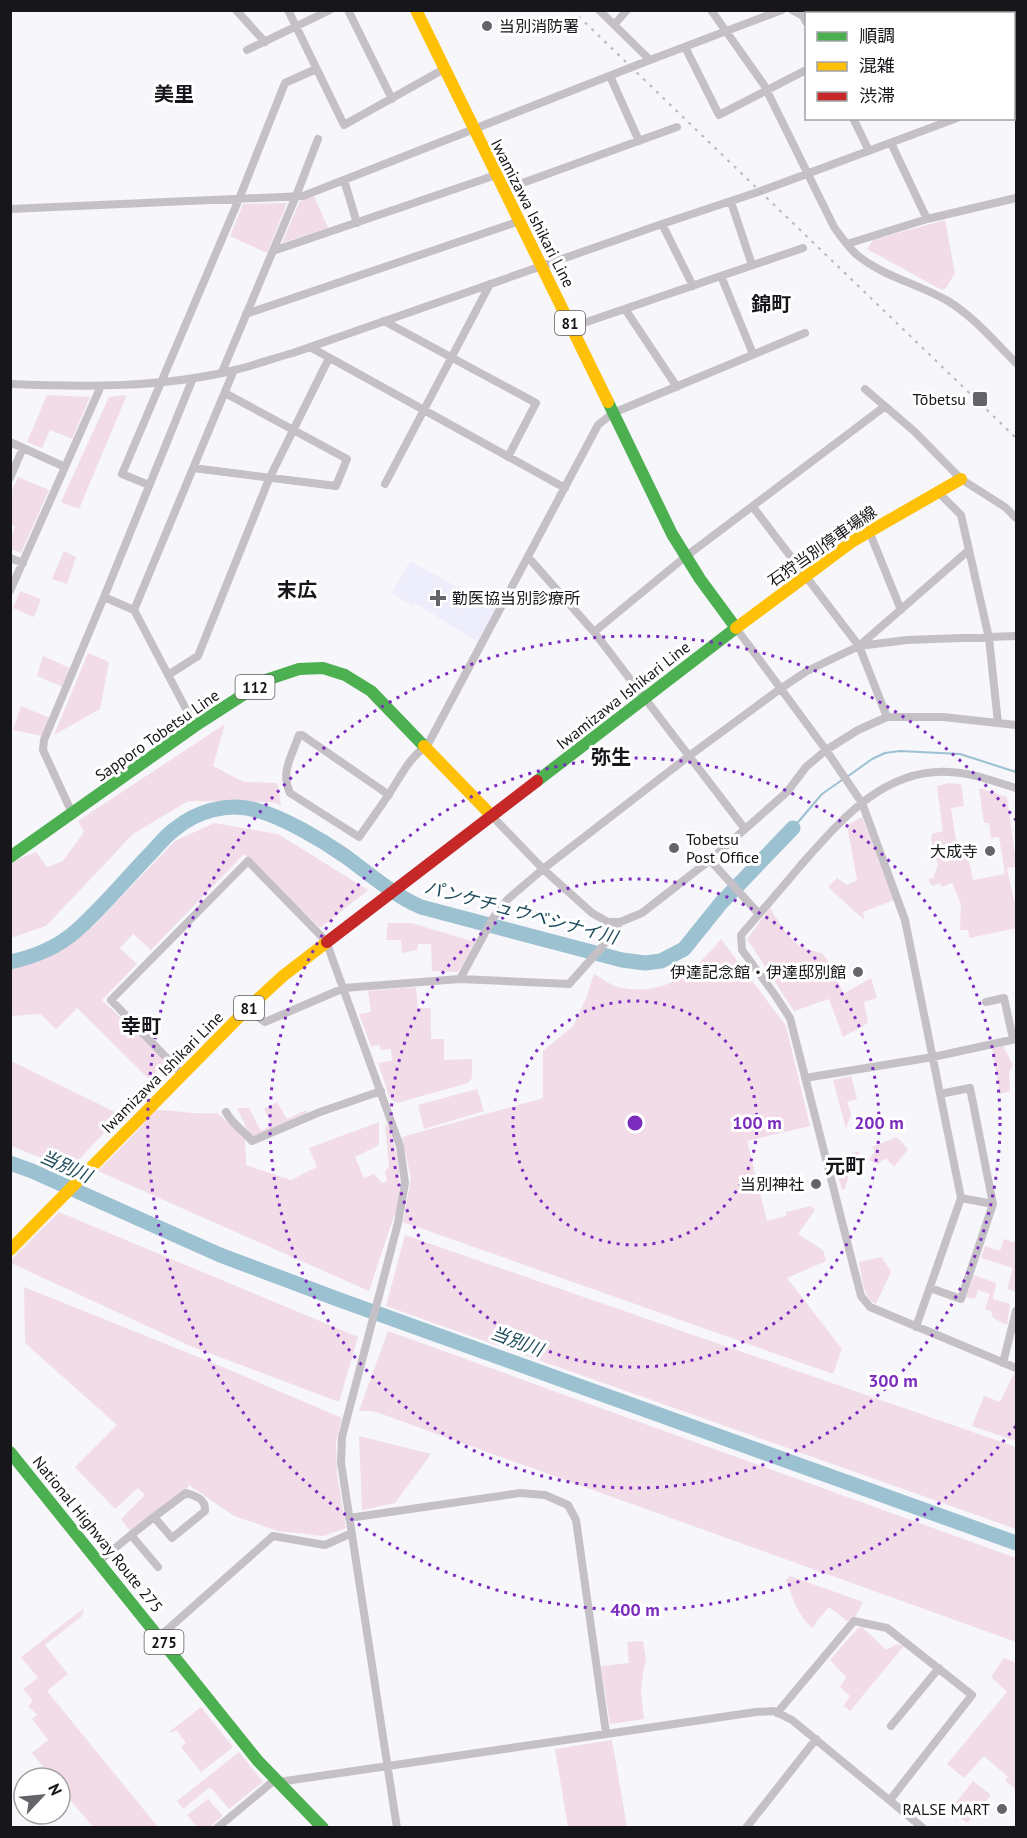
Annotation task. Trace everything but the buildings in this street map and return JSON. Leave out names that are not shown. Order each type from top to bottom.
[{"type":"main road","name":"Iwamizawa Ishikari Line","points":[[10,1250],[247,1009],[283,976],[736,628],[685,557],[416,10]]},
{"type":"main road","name":"石狩当別停車場線","points":[[736,628],[869,531],[961,479]]},
{"type":"main road","name":"Sapporo Tobetsu Line","points":[[10,857],[73,815],[195,726],[266,680],[299,669],[323,668],[345,675],[371,690],[492,816]]},
{"type":"main road","name":"National Highway Route 275","points":[[10,1452],[258,1761],[323,1827]]},
{"type":"street","points":[[236,10],[265,42]]},
{"type":"street","points":[[288,10],[344,125],[444,69]]},
{"type":"street","points":[[247,50],[330,10]]},
{"type":"street","points":[[348,10],[392,99]]},
{"type":"street","points":[[599,10],[650,60]]},
{"type":"street","points":[[614,25],[627,10]]},
{"type":"street","points":[[711,10],[766,91],[834,227],[855,254],[875,268],[932,293],[953,305],[1017,363]]},
{"type":"street","points":[[10,209],[303,196],[473,128],[782,10]]},
{"type":"street","points":[[792,10],[805,19]]},
{"type":"street","points":[[685,47],[719,115],[805,71]]},
{"type":"street","points":[[150,485],[122,474],[239,199],[285,83],[316,69]]},
{"type":"street","points":[[610,76],[639,141]]},
{"type":"street","points":[[854,120],[869,151]]},
{"type":"street","points":[[10,384],[101,386],[160,382],[234,370],[310,347],[731,202],[952,120]]},
{"type":"street","points":[[503,190],[677,127]]},
{"type":"street","points":[[222,372],[318,138]]},
{"type":"street","points":[[891,142],[927,219]]},
{"type":"street","points":[[273,251],[496,176]]},
{"type":"street","points":[[344,180],[357,223]]},
{"type":"street","points":[[847,244],[927,219],[1017,198]]},
{"type":"street","points":[[731,202],[752,265]]},
{"type":"street","points":[[246,314],[520,221]]},
{"type":"street","points":[[662,224],[693,286]]},
{"type":"street","points":[[572,327],[803,248]]},
{"type":"street","points":[[721,276],[753,354]]},
{"type":"street","points":[[385,484],[490,284]]},
{"type":"street","points":[[625,309],[677,387]]},
{"type":"street","points":[[384,321],[536,403],[508,457]]},
{"type":"street","points":[[389,795],[299,735],[285,774],[285,782],[290,793],[359,837],[389,795],[417,752],[427,746],[598,425],[613,413],[805,333]]},
{"type":"street","points":[[310,347],[565,488]]},
{"type":"street","points":[[168,675],[198,656],[269,479],[329,358]]},
{"type":"street","points":[[134,610],[234,370]]},
{"type":"street","points":[[73,815],[43,750],[44,740],[193,378]]},
{"type":"street","points":[[10,591],[101,386]]},
{"type":"street","points":[[865,389],[915,432],[961,479],[1005,507],[1017,518]]},
{"type":"street","points":[[193,468],[336,486],[347,459],[225,393]]},
{"type":"street","points":[[594,632],[685,557],[884,407]]},
{"type":"street","points":[[10,442],[65,467]]},
{"type":"street","points":[[10,478],[23,448]]},
{"type":"street","points":[[938,492],[961,515],[989,638],[998,723]]},
{"type":"street","points":[[753,507],[859,646],[887,717]]},
{"type":"street","points":[[869,531],[901,610]]},
{"type":"street","points":[[460,979],[493,918],[508,899],[543,869],[780,688],[807,671],[859,646],[969,550]]},
{"type":"street","points":[[528,557],[594,632],[745,829]]},
{"type":"street","points":[[10,558],[23,563]]},
{"type":"street","points":[[104,597],[134,610],[195,726]]},
{"type":"street","points":[[736,628],[841,770],[862,803],[905,920],[961,1198],[916,1327]]},
{"type":"street","points":[[859,646],[907,640],[1017,636]]},
{"type":"street","points":[[492,816],[543,869],[599,918],[608,922],[620,922],[642,913],[710,860],[787,792],[806,767],[826,750],[858,730],[887,717],[942,717],[1017,725]]},
{"type":"street","points":[[1017,788],[964,773],[929,772],[905,777],[892,783],[839,822],[741,935],[742,950],[776,995],[790,1018],[861,1296],[870,1307],[1017,1368]]},
{"type":"street","points":[[710,860],[759,914]]},
{"type":"street","points":[[183,1075],[111,1000],[248,861],[326,941],[381,1091],[400,1146],[403,1163],[405,1183],[398,1223],[342,1437],[340,1463],[398,1827]]},
{"type":"street","points":[[247,1009],[265,1022],[344,988],[460,979],[569,984],[620,922]]},
{"type":"street","points":[[805,1078],[933,1057],[1015,1039],[1004,999],[986,1002]]},
{"type":"street","points":[[930,1288],[961,1299],[993,1204],[970,1088],[940,1094]]},
{"type":"street","points":[[226,1112],[232,1123],[243,1130],[252,1142],[320,1112],[381,1091]]},
{"type":"street","points":[[961,1198],[993,1204]]},
{"type":"street","points":[[1003,1363],[1017,1311]]},
{"type":"street","points":[[98,1562],[154,1516],[186,1493],[202,1499],[205,1506],[205,1511],[172,1538],[154,1516]]},
{"type":"street","points":[[349,1518],[520,1493],[545,1496],[568,1505],[576,1520],[606,1733]]},
{"type":"street","points":[[159,1637],[273,1536],[325,1545],[352,1533]]},
{"type":"street","points":[[131,1535],[158,1567]]},
{"type":"street","points":[[777,1713],[854,1621],[887,1628],[939,1668],[972,1695],[890,1800]]},
{"type":"street","points":[[891,1726],[939,1668]]},
{"type":"street","points":[[217,1827],[278,1781],[756,1712],[777,1713],[792,1719],[923,1827]]},
{"type":"street","points":[[746,1827],[816,1739]]},
{"type":"shaded area","points":[[314,196],[328,228],[282,243],[300,201]]},
{"type":"shaded area","points":[[287,203],[267,253],[230,236],[243,204]]},
{"type":"shaded area","points":[[945,220],[955,273],[946,288],[942,290],[867,249],[873,240]]},
{"type":"shaded area","points":[[47,395],[90,397],[72,439],[50,430],[42,448],[27,442]]},
{"type":"shaded area","points":[[127,395],[79,509],[61,502],[109,397]]},
{"type":"shaded area","points":[[18,477],[49,490],[21,553],[11,549],[11,538],[15,527],[11,524],[11,493]]},
{"type":"shaded area","points":[[64,551],[76,557],[67,584],[52,579]]},
{"type":"shaded area","name":"勤医協当別診療所","points":[[410,561],[497,609],[478,642],[415,603],[412,606],[392,593]]},
{"type":"shaded area","points":[[20,591],[41,599],[34,617],[13,608]]},
{"type":"shaded area","points":[[88,653],[109,662],[100,709],[54,735]]},
{"type":"shaded area","points":[[43,656],[70,668],[63,687],[37,676]]},
{"type":"shaded area","points":[[21,706],[50,718],[42,736],[13,730]]},
{"type":"shaded area","points":[[225,724],[213,766],[244,782],[277,783],[281,805],[270,802],[188,801],[133,834],[46,926],[11,938],[11,862],[36,852],[47,867],[63,861],[84,832],[78,821]]},
{"type":"shaded area","points":[[948,783],[961,784],[964,806],[951,808],[957,846],[966,846],[973,880],[1005,874],[999,837],[991,838],[989,823],[984,823],[979,788],[1007,797],[1016,862],[1014,862],[1015,867],[1007,868],[1014,901],[1016,901],[1016,928],[970,938],[968,930],[960,930],[961,904],[952,883],[942,887],[940,883],[932,886],[928,879],[933,878],[938,865],[931,840],[932,834],[943,831],[937,786]]},
{"type":"shaded area","points":[[862,817],[894,900],[863,912],[864,920],[828,887],[837,878],[847,885],[857,880],[847,825]]},
{"type":"shaded area","points":[[214,823],[278,834],[368,890],[320,928],[244,854],[151,950],[133,934],[120,948],[137,964],[102,1000],[167,1061],[149,1079],[77,1008],[56,1029],[41,1014],[11,1016],[10,970],[50,956],[93,926],[175,841]]},
{"type":"shaded area","points":[[770,908],[786,933],[799,946],[823,954],[833,968],[843,994],[871,978],[877,998],[864,1002],[868,1023],[843,1037],[829,999],[794,1011],[747,939]]},
{"type":"shaded area","points":[[388,923],[411,923],[475,942],[457,972],[432,971],[431,944],[418,944],[417,950],[402,953],[401,940],[386,940]]},
{"type":"shaded area","points":[[721,939],[786,1026],[810,1126],[747,1141],[767,1221],[786,1216],[786,1212],[811,1206],[815,1210],[798,1234],[823,1250],[826,1261],[787,1278],[842,1349],[833,1374],[403,1222],[411,1178],[402,1137],[543,1098],[543,1051],[573,1026],[586,999],[594,974],[618,987],[650,989],[677,980],[689,972]]},
{"type":"shaded area","points":[[416,987],[418,1008],[431,1008],[431,1039],[444,1039],[444,1060],[472,1059],[472,1078],[468,1083],[397,1103],[390,1099],[378,1063],[392,1061],[391,1049],[381,1050],[380,1045],[371,1046],[359,1014],[371,1012],[368,991]]},
{"type":"shaded area","points":[[1003,1046],[1013,1065],[1009,1072],[1010,1091],[1000,1094],[992,1048]]},
{"type":"shaded area","points":[[11,1061],[121,1115],[70,1169],[11,1146]]},
{"type":"shaded area","points":[[851,1076],[857,1099],[847,1102],[851,1114],[846,1129],[833,1080]]},
{"type":"shaded area","points":[[477,1089],[484,1111],[424,1129],[418,1105]]},
{"type":"shaded area","points":[[277,1102],[287,1119],[306,1110],[308,1114],[254,1138],[250,1136],[237,1108],[249,1108],[261,1131],[272,1125],[264,1109]]},
{"type":"shaded area","points":[[154,1110],[217,1113],[245,1136],[246,1165],[291,1180],[317,1167],[309,1148],[379,1122],[379,1145],[355,1157],[364,1178],[374,1174],[382,1183],[387,1181],[385,1171],[389,1167],[385,1126],[388,1125],[399,1169],[399,1201],[397,1214],[394,1216],[369,1291],[98,1171],[140,1128]]},
{"type":"shaded area","points":[[897,1137],[908,1149],[894,1167],[886,1158],[878,1164],[869,1160],[875,1151],[872,1147]]},
{"type":"shaded area","points":[[860,1151],[850,1170],[845,1189],[842,1190],[834,1159]]},
{"type":"shaded area","points":[[59,1212],[358,1337],[339,1402],[188,1345],[11,1263],[11,1260]]},
{"type":"shaded area","points":[[405,1235],[1016,1447],[1016,1529],[386,1306]]},
{"type":"shaded area","points":[[1004,1239],[1016,1243],[1016,1292],[1007,1289],[1013,1268],[981,1258],[985,1246],[1000,1251]]},
{"type":"shaded area","points":[[882,1257],[891,1272],[876,1304],[871,1301],[865,1291],[859,1262]]},
{"type":"shaded area","points":[[974,1275],[996,1283],[993,1299],[1010,1304],[1007,1325],[993,1318],[991,1311],[985,1309],[990,1294],[978,1290],[975,1299],[966,1297]]},
{"type":"shaded area","points":[[24,1287],[342,1418],[336,1442],[337,1474],[346,1528],[323,1536],[278,1531],[234,1516],[189,1485],[186,1490],[131,1532],[121,1519],[145,1495],[138,1488],[115,1509],[75,1467],[117,1425],[25,1343]]},
{"type":"shaded area","points":[[388,1331],[1016,1558],[1016,1642],[373,1411],[359,1411]]},
{"type":"shaded area","points":[[1014,1373],[1016,1374],[1016,1441],[972,1426],[984,1396],[1000,1402]]},
{"type":"shaded area","points":[[359,1436],[431,1454],[395,1503],[362,1510]]},
{"type":"shaded area","points":[[790,1576],[863,1602],[856,1616],[847,1621],[829,1607],[813,1628],[796,1607],[786,1580]]},
{"type":"shaded area","points":[[84,1608],[82,1616],[45,1645],[68,1674],[47,1691],[158,1827],[93,1827],[72,1802],[72,1766],[42,1766],[32,1753],[48,1740],[32,1719],[37,1715],[28,1706],[33,1701],[23,1689],[38,1678],[21,1657]]},
{"type":"shaded area","points":[[862,1627],[886,1650],[897,1644],[904,1646],[850,1711],[844,1706],[850,1696],[840,1687],[846,1677],[830,1660],[857,1629]]},
{"type":"shaded area","points":[[643,1641],[646,1660],[641,1691],[644,1719],[610,1724],[601,1666],[629,1663],[627,1642]]},
{"type":"shaded area","points":[[1004,1658],[1016,1663],[1016,1771],[1014,1773],[1016,1790],[1005,1780],[1008,1777],[984,1756],[964,1778],[947,1764],[1007,1692],[991,1677]]},
{"type":"shaded area","points":[[201,1707],[233,1747],[201,1772],[181,1747],[186,1743],[176,1730],[169,1732]]},
{"type":"shaded area","points":[[612,1740],[627,1827],[568,1827],[555,1749]]},
{"type":"shaded area","points":[[239,1752],[263,1782],[229,1809],[210,1787],[183,1809],[177,1801]]},
{"type":"shaded area","points":[[973,1781],[991,1795],[967,1823],[950,1810]]},
{"type":"shaded area","points":[[208,1799],[223,1816],[209,1827],[197,1827],[187,1815]]},
{"type":"waterway","name":"パンケチュウベシナイ川","points":[[847,777],[872,759],[885,753],[900,751],[960,754],[1016,772]]},
{"type":"waterway","name":"パンケチュウベシナイ川","points":[[793,828],[822,794],[842,780]]},
{"type":"waterway","name":"パンケチュウベシナイ川","points":[[10,962],[45,951],[69,937],[95,913],[171,832],[193,817],[224,808],[256,810],[290,823],[336,850],[391,890],[421,907],[622,960],[645,963],[661,961],[684,949],[721,903],[793,828]]},
{"type":"waterway","name":"当別川","points":[[10,1163],[220,1255],[1016,1543]]},
{"type":"railway","points":[[572,10],[1016,438]]},
{"type":"traffic: fast","points":[[537,781],[736,628],[700,579],[672,534],[608,402]]},
{"type":"traffic: fast","points":[[10,857],[195,726],[266,680],[299,669],[323,668],[345,675],[371,691],[424,746]]},
{"type":"traffic: fast","points":[[10,1452],[258,1761],[323,1828]]},
{"type":"traffic: slow","points":[[416,10],[608,402]]},
{"type":"traffic: slow","points":[[736,628],[853,541],[961,479]]},
{"type":"traffic: slow","points":[[424,746],[492,816]]},
{"type":"traffic: slow","points":[[10,1250],[247,1009],[283,976],[327,942]]},
{"type":"traffic: jam","points":[[327,942],[537,781]]},
{"type":"place","name":"当別消防署","points":[[487,26]]},
{"type":"place","name":"Tōbetsu","points":[[980,399]]},
{"type":"place","name":"勤医協当別診療所","points":[[438,598]]},
{"type":"place","name":"Tobetsu Post Office","points":[[674,848]]},
{"type":"place","name":"大成寺","points":[[990,851]]},
{"type":"place","name":"伊達記念館・伊達邸別館","points":[[858,972]]},
{"type":"place","name":"当別神社","points":[[816,1184]]},
{"type":"place","name":"RALSE MART","points":[[1002,1809]]},
{"type":"district","name":"美里","points":[[174,94]]},
{"type":"district","name":"錦町","points":[[771,304]]},
{"type":"district","name":"末広","points":[[297,590]]},
{"type":"district","name":"弥生","points":[[611,757]]},
{"type":"district","name":"幸町","points":[[141,1026]]},
{"type":"district","name":"元町","points":[[845,1166]]}]
